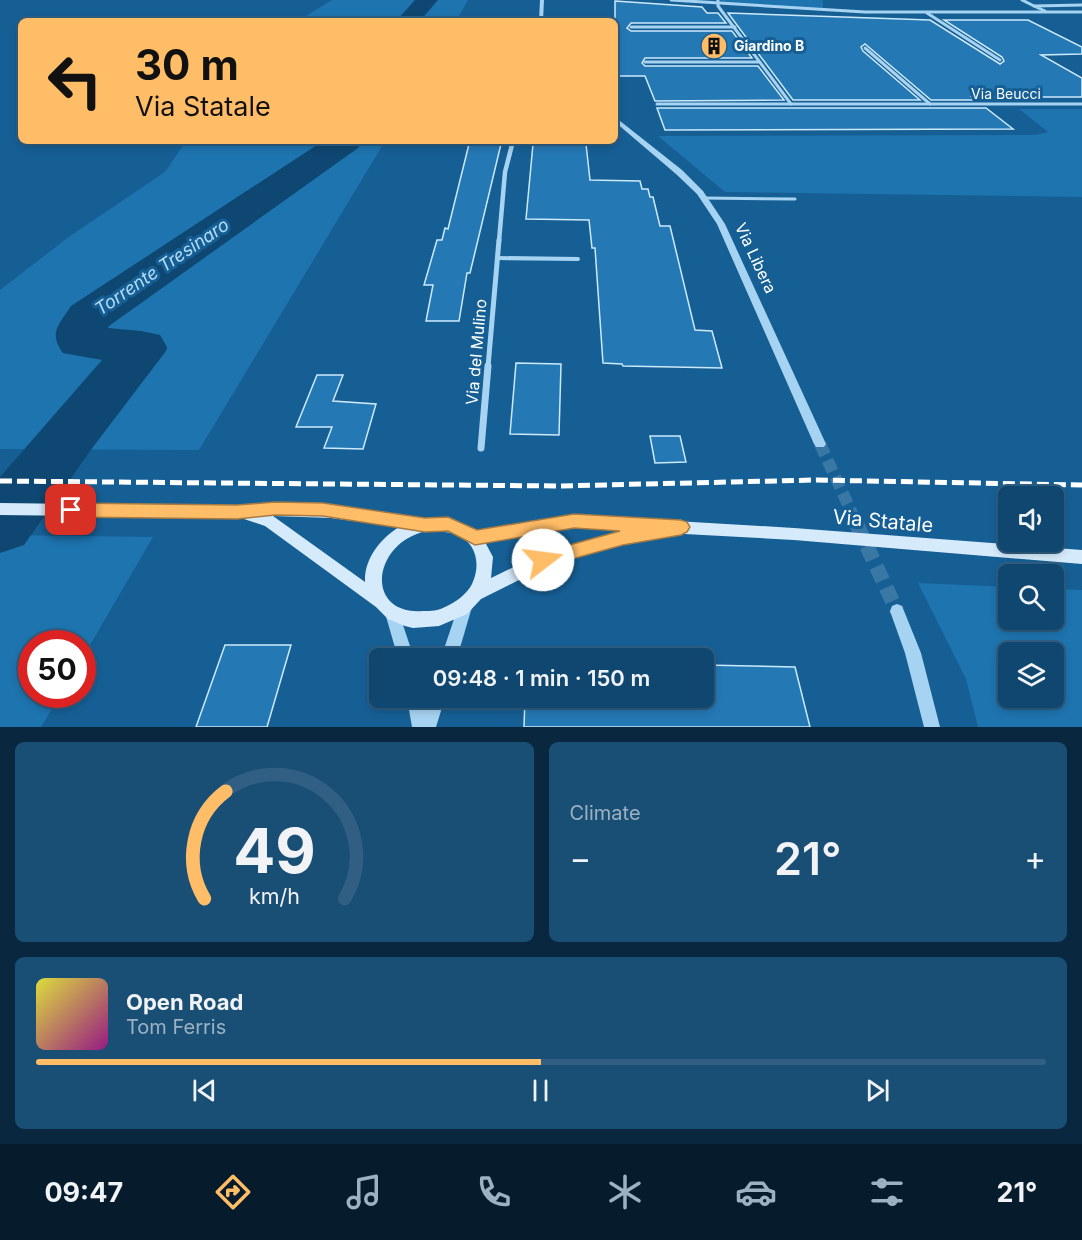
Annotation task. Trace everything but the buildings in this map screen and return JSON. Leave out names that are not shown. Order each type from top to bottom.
[{"type":"main road","points":[[0,509],[237,512],[275,508],[323,510],[425,525],[448,524],[475,537]]},
{"type":"main road","points":[[237,512],[270,521],[380,601],[392,613]]},
{"type":"main road","name":"Via Statale","points":[[392,613],[409,619],[429,621],[448,616],[465,607],[478,593],[485,578],[486,562],[483,549],[475,537],[574,521],[794,534],[1082,557]]},
{"type":"main road","points":[[380,601],[374,587],[373,571],[379,556],[389,543],[402,533],[425,525]]},
{"type":"main road","name":"Via Statale","points":[[478,593],[543,560],[623,538],[681,527]]},
{"type":"street","points":[[541,18],[542,0]]},
{"type":"street","points":[[670,0],[842,12],[927,14],[1082,12]]},
{"type":"street","points":[[1022,0],[1048,12]]},
{"type":"street","points":[[717,2],[758,62],[791,104]]},
{"type":"street","points":[[1034,6],[1082,5]]},
{"type":"street","points":[[927,14],[999,60]]},
{"type":"street","points":[[631,27],[735,27]]},
{"type":"street","points":[[865,48],[931,105]]},
{"type":"street","points":[[645,62],[758,62]]},
{"type":"street","name":"Via Beucci","points":[[657,104],[1082,104]]},
{"type":"street","name":"Via Libera","points":[[618,121],[679,172],[703,198],[720,224],[820,444]]},
{"type":"street","name":"Via del Mulino","points":[[481,448],[505,172],[512,144]]},
{"type":"street","points":[[452,648],[465,607]]},
{"type":"street","points":[[897,611],[913,653],[932,727]]},
{"type":"street","points":[[392,613],[403,648]]},
{"type":"street","points":[[417,708],[420,727]]},
{"type":"street","points":[[428,727],[434,708]]},
{"type":"lane","points":[[703,198],[795,199]]},
{"type":"lane","points":[[498,258],[578,259]]},
{"type":"shaded area","points":[[332,0],[468,0],[458,18],[303,18]]},
{"type":"shaded area","points":[[721,0],[823,0],[823,10],[719,3]]},
{"type":"shaded area","points":[[1019,109],[1082,109],[1082,197],[725,192],[658,136],[1035,135],[1048,132]]},
{"type":"shaded area","points":[[184,144],[383,144],[199,450],[0,449],[0,290],[70,236],[165,172]]},
{"type":"shaded area","points":[[0,535],[153,537],[96,635],[96,630],[18,630],[18,708],[52,708],[41,727],[0,727]]},
{"type":"shaded area","points":[[918,583],[998,587],[998,630],[1064,630],[1064,589],[1082,590],[1082,727],[978,727],[966,679]]},
{"type":"waterway","name":"Torrente Tresinaro","points":[[411,18],[427,0]]},
{"type":"waterway","name":"Torrente Tresinaro","points":[[0,525],[72,432],[140,351],[141,347],[81,342],[81,330],[89,317],[342,144]]},
{"type":"tunnel","points":[[820,444],[858,526]]},
{"type":"tunnel","points":[[857,525],[897,611]]},
{"type":"railway","points":[[0,481],[559,486],[816,480],[1082,485]]},
{"type":"place","name":"Giardino B","points":[[714,46]]},
{"type":"route","points":[[71,510],[237,512],[275,508],[323,510],[425,525],[448,524],[475,537],[574,521],[681,527],[623,538],[543,560]]}]
